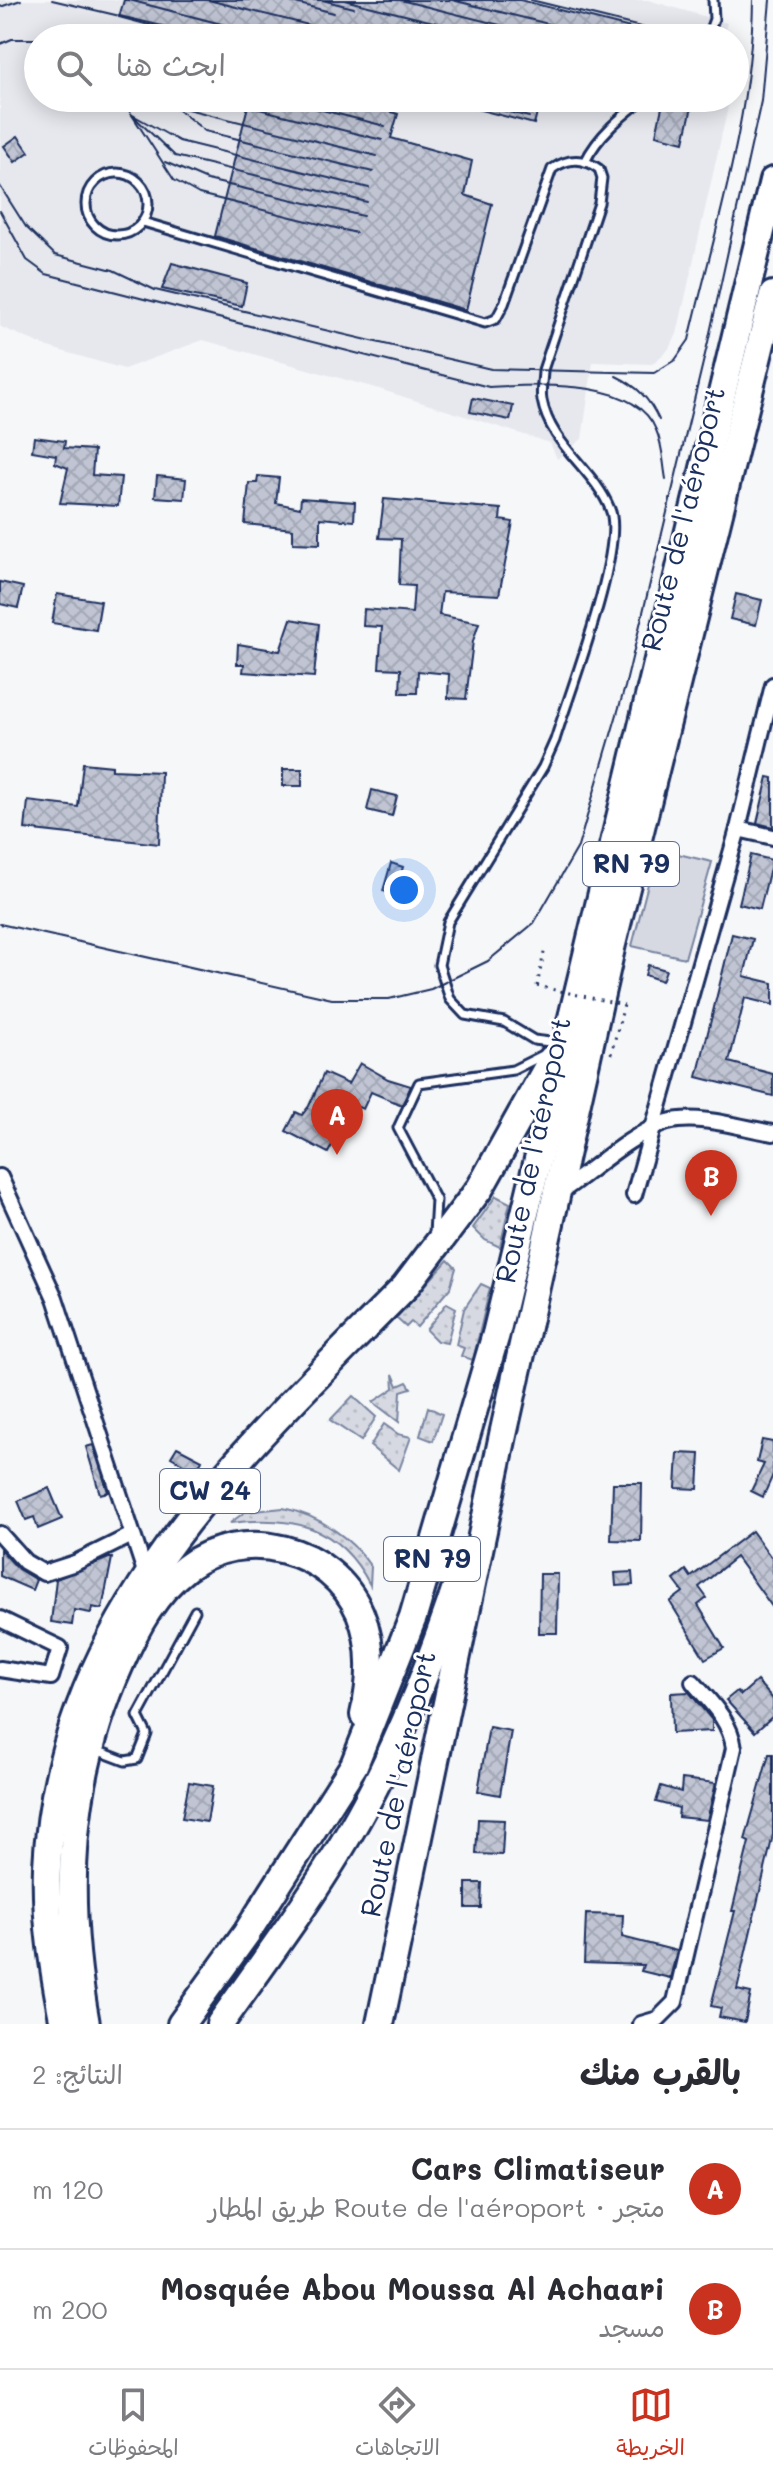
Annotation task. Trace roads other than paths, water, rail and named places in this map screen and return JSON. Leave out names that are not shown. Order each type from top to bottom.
[{"type":"highway","name":"Route de l'aéroport","points":[[565,1044],[773,181]]},
{"type":"highway","name":"Route de l'aéroport","points":[[380,2024],[555,1196],[678,667],[773,295]]},
{"type":"highway","name":"CW 24","points":[[64,2024],[49,1926],[47,1868],[58,1786],[71,1735],[120,1620],[152,1586],[228,1467],[405,1287],[430,1256],[480,1188],[550,1062],[565,1044]]},
{"type":"highway","name":"RN 79","points":[[181,2024],[308,1841],[354,1765],[422,1590],[496,1334],[565,1044]]},
{"type":"highway","name":"RN 79","points":[[220,2024],[306,1904],[392,1753],[435,1651],[503,1435]]},
{"type":"highway","points":[[86,2024],[77,1974],[70,1901],[78,1805],[90,1748],[105,1696],[152,1586],[211,1554],[251,1545],[278,1545],[324,1570],[351,1595],[367,1638],[369,1692],[350,1753],[308,1841]]},
{"type":"street","points":[[634,1195],[738,829],[773,685]]},
{"type":"street","points":[[738,829],[773,837]]},
{"type":"street","points":[[555,1196],[650,1130],[670,1122],[692,1121],[773,1133]]},
{"type":"street","points":[[0,1177],[5,1199],[55,1298],[132,1535],[152,1586]]},
{"type":"street","points":[[0,1534],[25,1562],[44,1573],[75,1563],[132,1535]]},
{"type":"street","points":[[0,1619],[60,1648],[51,1677],[0,1669]]},
{"type":"street","points":[[641,2024],[658,2019],[675,2002],[734,1748],[732,1731],[693,1682]]},
{"type":"lane","points":[[712,24],[713,0]]},
{"type":"lane","points":[[585,162],[591,150],[627,112]]},
{"type":"lane","points":[[143,222],[148,199],[138,180],[115,172],[104,175],[89,190],[86,208],[96,227],[121,235],[143,222],[485,323],[496,319],[504,304],[552,169],[563,162],[585,162],[599,169],[601,190],[543,370],[542,402],[561,442],[600,488],[612,512],[613,551],[555,740],[543,767],[448,922],[439,965],[450,999],[465,1015],[504,1022],[534,1040],[565,1044]]},
{"type":"lane","points":[[430,1256],[436,1200],[398,1128],[419,1083],[513,1070],[565,1044]]},
{"type":"lane","points":[[90,1748],[125,1761],[137,1759],[147,1734],[138,1716],[195,1611]]},
{"type":"tram line","points":[[0,7],[21,0]]},
{"type":"tram line","points":[[52,0],[154,24]]},
{"type":"tram line","points":[[129,0],[221,24]]},
{"type":"tram line","points":[[208,0],[305,24]]},
{"type":"tram line","points":[[284,0],[334,13]]},
{"type":"tram line","points":[[322,0],[354,8]]},
{"type":"tram line","points":[[344,0],[441,24]]},
{"type":"tram line","points":[[400,0],[496,24]]},
{"type":"tram line","points":[[452,0],[549,24]]},
{"type":"tram line","points":[[531,0],[628,24]]},
{"type":"tram line","points":[[749,60],[753,0]]},
{"type":"tram line","points":[[0,924],[332,999],[389,999],[431,989],[488,961],[534,923],[578,847],[625,687],[708,342],[761,101],[770,0]]},
{"type":"tram line","points":[[0,44],[12,39],[24,39]]},
{"type":"tram line","points":[[130,112],[174,180],[199,194],[356,233]]},
{"type":"tram line","points":[[181,112],[205,131],[373,172]]},
{"type":"tram line","points":[[199,112],[377,156]]},
{"type":"tram line","points":[[271,112],[382,140]]},
{"type":"tram line","points":[[330,112],[385,126]]},
{"type":"tram line","points":[[509,112],[529,117]]},
{"type":"tram line","points":[[0,186],[26,227],[55,255],[113,270],[155,290],[491,369],[654,373],[675,360],[689,340],[742,112]]},
{"type":"tram line","points":[[367,202],[175,156],[131,114],[179,141],[369,188]]},
{"type":"tram line","points":[[165,162],[207,180],[363,216]]},
{"type":"tram line","points":[[0,211],[27,260],[46,274],[489,387],[532,385],[582,388],[628,401],[645,413],[656,430],[666,479]]},
{"type":"tram line","points":[[616,376],[642,394],[659,420]]},
{"type":"place","name":"Cars Climatiseur","points":[[337,1155]]},
{"type":"place","name":"Mosquée Abou Moussa Al Achaari","points":[[711,1216]]}]
